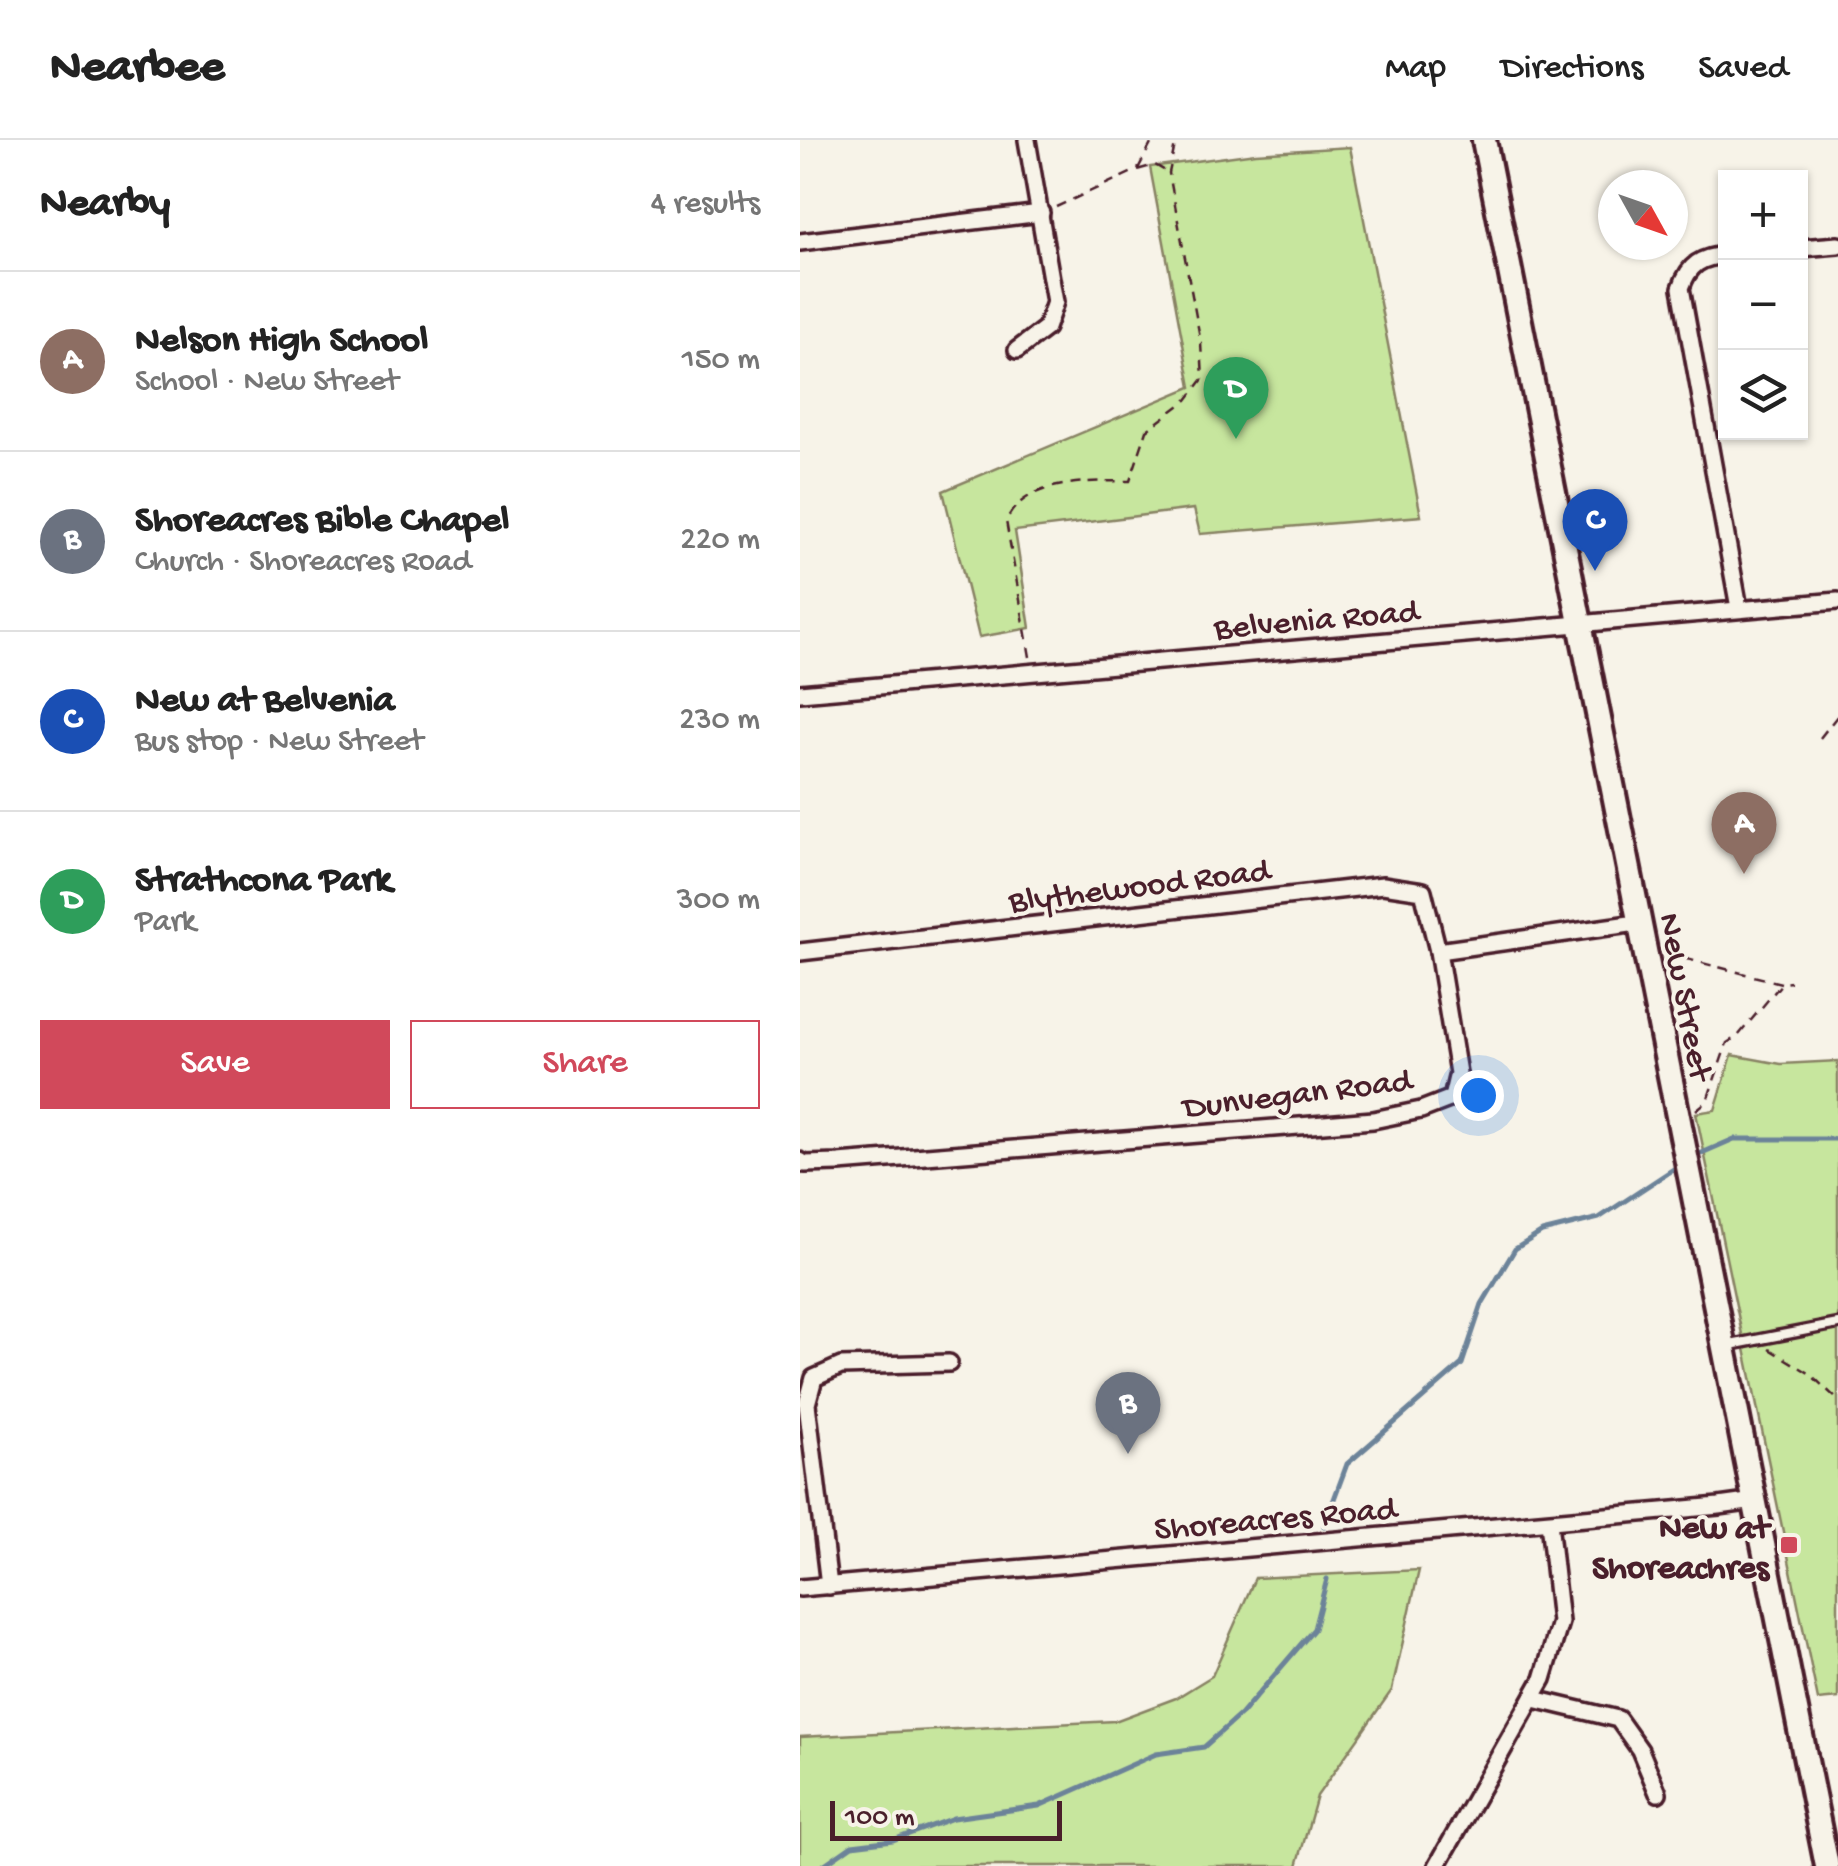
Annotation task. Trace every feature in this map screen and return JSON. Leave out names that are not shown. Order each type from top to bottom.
[{"type":"main road","name":"New Street","points":[[1484,140],[1827,1866]]},
{"type":"street","points":[[1017,350],[1046,328],[1054,302],[1027,140]]},
{"type":"street","points":[[800,242],[1042,213]]},
{"type":"street","points":[[1808,247],[1838,245]]},
{"type":"street","points":[[1718,256],[1700,259],[1685,276],[1681,288],[1739,608]]},
{"type":"street","name":"Belvenia Road","points":[[800,694],[1838,600]]},
{"type":"street","name":"Blythewood Road","points":[[800,952],[1383,886],[1423,890],[1438,951]]},
{"type":"street","points":[[1438,951],[1638,922]]},
{"type":"street","name":"Dunvegan Road","points":[[800,1161],[839,1163],[1373,1120],[1422,1110],[1452,1098],[1458,1074],[1438,951]]},
{"type":"street","points":[[829,1586],[808,1404],[814,1378],[841,1366],[949,1364]]},
{"type":"street","name":"Shoreacres Road","points":[[800,1588],[1756,1500]]},
{"type":"street","points":[[1437,1866],[1534,1699],[1560,1622],[1549,1522]]},
{"type":"street","points":[[1534,1699],[1618,1719],[1640,1750],[1658,1793]]},
{"type":"lane","points":[[1724,1346],[1838,1324]]},
{"type":"path","points":[[1032,673],[1006,521],[1009,514],[1053,487],[1130,480],[1147,430],[1187,400],[1203,380],[1202,342],[1169,173],[1176,140]]},
{"type":"path","points":[[1137,170],[1151,144]]},
{"type":"path","points":[[1042,213],[1137,170],[1155,166],[1169,173]]},
{"type":"path","points":[[1820,738],[1838,715]]},
{"type":"path","points":[[1642,949],[1782,983],[1792,982]]},
{"type":"path","points":[[1680,1132],[1707,1101],[1726,1043],[1738,1036],[1782,983]]},
{"type":"path","points":[[1758,1350],[1768,1348],[1790,1361],[1838,1400]]},
{"type":"green space","points":[[1350,147],[1421,516],[1200,534],[1194,509],[1015,531],[1030,628],[979,637],[943,491],[1191,387],[1150,167],[1256,153]]},
{"type":"green space","points":[[1732,1055],[1781,1064],[1838,1061],[1838,1698],[1818,1700],[1696,1113],[1715,1110]]},
{"type":"green space","points":[[1419,1570],[1392,1690],[1317,1796],[1297,1866],[800,1866],[800,1737],[1115,1721],[1176,1698],[1212,1676],[1255,1578]]},
{"type":"waterway","points":[[1695,1156],[1734,1139],[1838,1139]]},
{"type":"waterway","points":[[1324,1526],[1347,1464],[1462,1364],[1482,1304],[1515,1249],[1542,1232],[1599,1218],[1681,1164]]},
{"type":"waterway","points":[[822,1866],[852,1845],[893,1840],[953,1818],[1039,1806],[1156,1754],[1204,1747],[1241,1714],[1314,1629],[1327,1579]]},
{"type":"place","name":"Strathcona Park","points":[[1236,439]]},
{"type":"place","name":"New at Belvenia","points":[[1595,571]]},
{"type":"place","name":"Nelson High School","points":[[1744,874]]},
{"type":"place","name":"Shoreacres Bible Chapel","points":[[1128,1454]]},
{"type":"place","name":"New at Shoreachres","points":[[1789,1545]]}]
